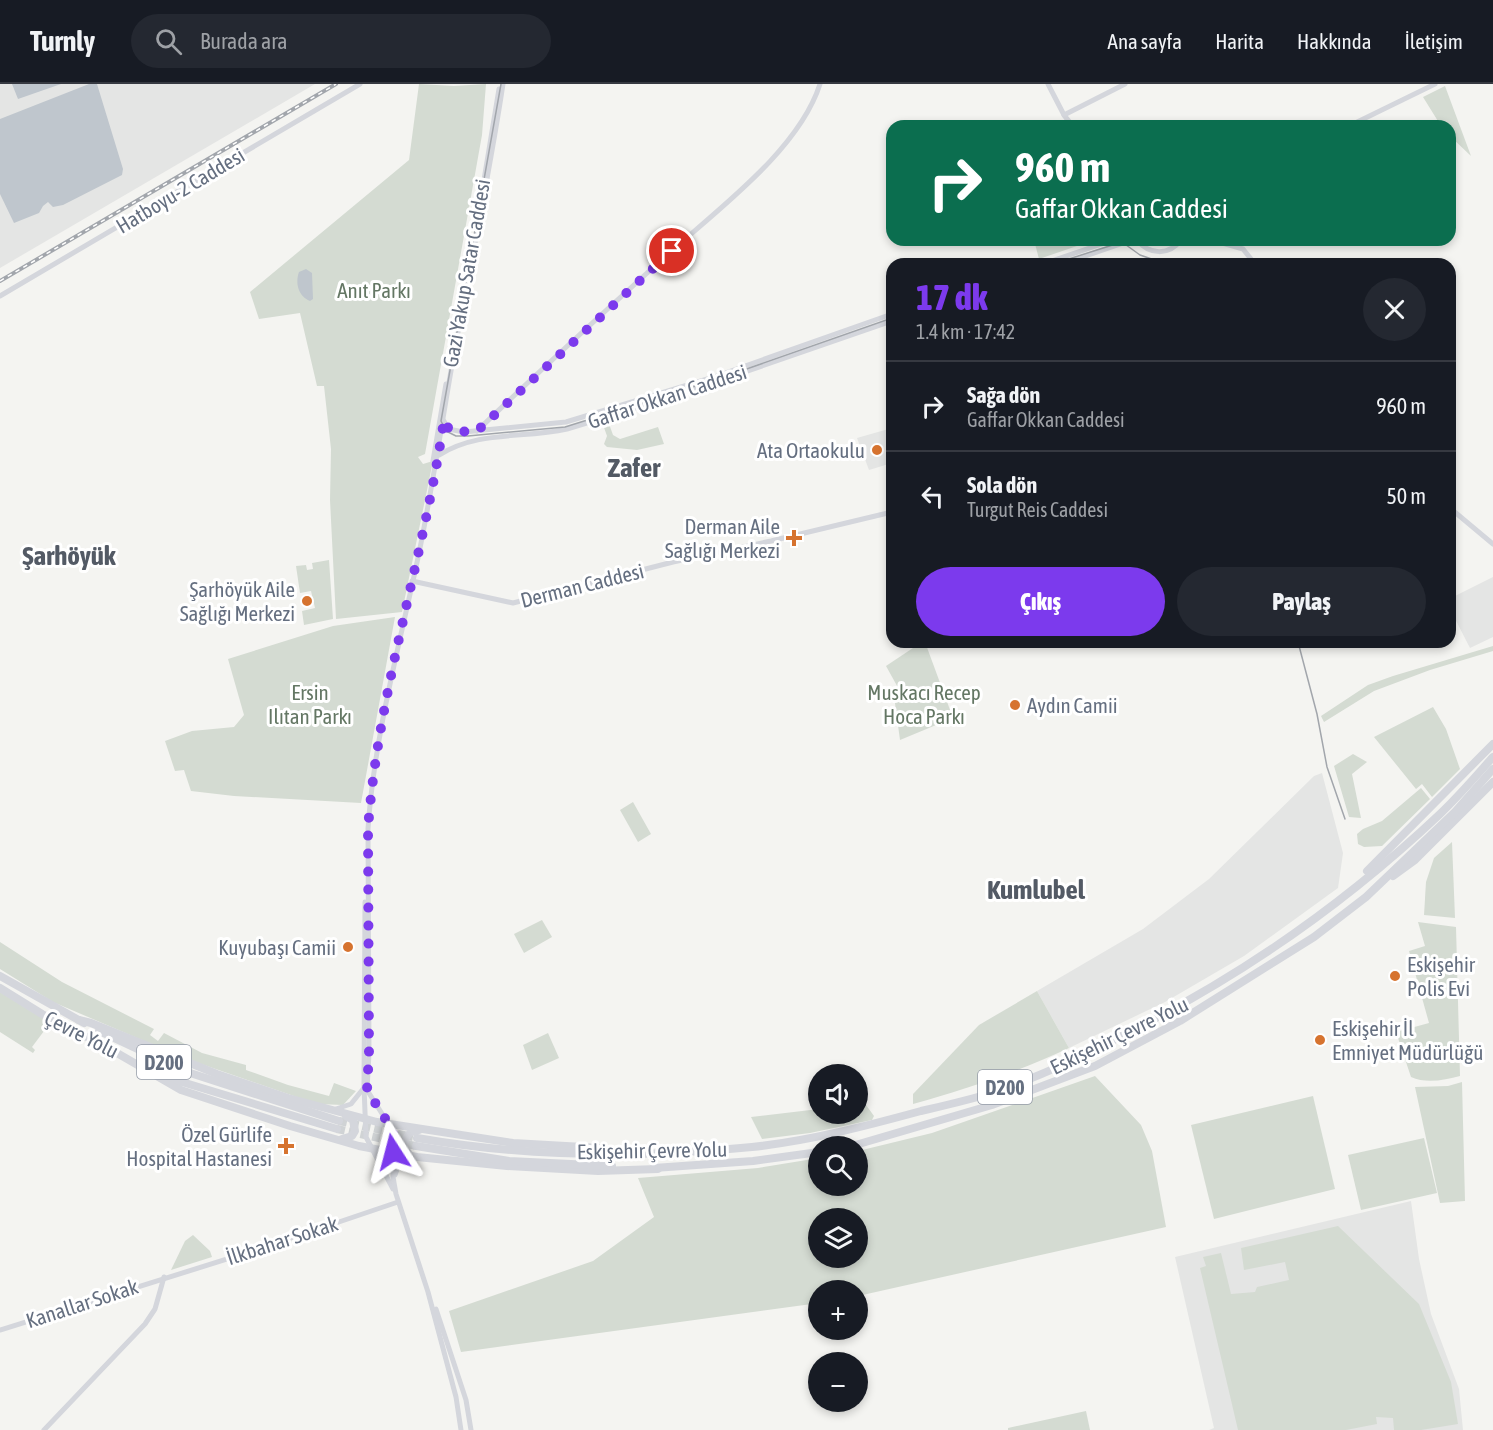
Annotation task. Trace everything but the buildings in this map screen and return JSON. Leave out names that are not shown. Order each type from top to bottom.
[{"type":"highway","points":[[1348,894],[1368,870],[1493,744]]},
{"type":"highway","name":"Eskişehir Çevre Yolu","points":[[418,1138],[660,1153],[753,1147],[840,1132],[986,1095],[1083,1056],[1195,998],[1300,931],[1348,894],[1442,813],[1493,757]]},
{"type":"highway","name":"Eskişehir Çevre Yolu","points":[[868,1141],[992,1105],[1095,1066],[1180,1021],[1314,937],[1366,897],[1455,812],[1493,769]]},
{"type":"highway","points":[[1366,897],[1415,860],[1493,782]]},
{"type":"highway","name":"D200","points":[[0,976],[79,1020],[184,1071],[339,1121]]},
{"type":"highway","name":"Çevre Yolu","points":[[0,988],[42,1014],[182,1082],[339,1121]]},
{"type":"highway","points":[[79,1020],[217,1074],[326,1109],[339,1121],[365,1119],[389,1124],[418,1138]]},
{"type":"highway","points":[[110,1049],[181,1090],[355,1145],[413,1156],[598,1171],[658,1169]]},
{"type":"highway","points":[[335,1139],[347,1139],[355,1131],[352,1120],[339,1121]]},
{"type":"highway","points":[[413,1156],[404,1147],[406,1136],[412,1131],[418,1138]]},
{"type":"highway","name":"Eskişehir Çevre Yolu","points":[[418,1138],[509,1161],[658,1169],[753,1161],[808,1154]]},
{"type":"main road","name":"Hatboyu-2 Caddesi","points":[[0,296],[360,84]]},
{"type":"main road","name":"Gazi Yakup Satar Caddesi","points":[[390,1151],[394,1138],[389,1124],[367,1090],[370,804],[386,707],[439,455],[501,84]]},
{"type":"main road","name":"Gazi Yakup Satar Caddesi","points":[[396,1194],[366,1133],[364,1087],[366,801],[395,643],[415,559],[501,84]]},
{"type":"main road","points":[[477,431],[713,215],[787,144],[814,103],[820,84]]},
{"type":"main road","points":[[1048,84],[1068,120]]},
{"type":"main road","points":[[1064,115],[1125,84]]},
{"type":"main road","points":[[1361,120],[1435,84]]},
{"type":"main road","points":[[1060,258],[1096,246]]},
{"type":"main road","points":[[1080,258],[1114,246]]},
{"type":"main road","points":[[1143,246],[1159,252],[1175,246]]},
{"type":"main road","points":[[1233,246],[1243,249],[1250,258]]},
{"type":"main road","name":"Gaffar Okkan Caddesi","points":[[444,420],[445,425],[453,432],[566,422],[714,377],[886,316]]},
{"type":"main road","name":"Gaffar Okkan Caddesi","points":[[439,455],[455,445],[474,439],[567,429],[675,396],[886,323]]},
{"type":"main road","points":[[433,461],[439,455]]},
{"type":"main road","name":"Derman Caddesi","points":[[412,581],[513,603],[673,562],[886,513]]},
{"type":"main road","points":[[1456,513],[1493,544]]},
{"type":"main road","points":[[326,1109],[344,1108],[351,1104],[364,1087]]},
{"type":"main road","points":[[366,1133],[370,1125],[377,1122]]},
{"type":"main road","points":[[355,1145],[368,1152],[381,1167]]},
{"type":"main road","points":[[390,1151],[398,1202],[466,1400],[471,1430]]},
{"type":"main road","points":[[396,1194],[395,1178],[399,1164],[413,1156]]},
{"type":"main road","name":"İlkbahar Sokak","points":[[164,1277],[256,1250],[398,1202]]},
{"type":"main road","points":[[422,1271],[456,1397],[461,1430]]},
{"type":"main road","points":[[44,1430],[146,1324],[155,1309],[164,1277]]},
{"type":"main road","name":"Kanallar Sokak","points":[[0,1330],[164,1277]]},
{"type":"shaded area","points":[[0,84],[315,84],[0,268]]},
{"type":"shaded area","points":[[12,84],[61,84],[18,99]]},
{"type":"shaded area","points":[[89,84],[97,84],[123,169],[122,175],[63,205],[53,207],[48,202],[39,213],[14,223],[0,194],[0,119]]},
{"type":"shaded area","points":[[306,269],[312,273],[313,299],[310,301],[300,293],[297,280],[299,272]]},
{"type":"shaded area","name":"Ata Ortaokulu","points":[[886,430],[886,465],[869,470],[857,438]]},
{"type":"shaded area","points":[[1493,577],[1493,637],[1470,648],[1456,621],[1456,596]]},
{"type":"shaded area","points":[[1322,773],[1343,853],[1338,888],[1244,956],[1165,1002],[1069,1048],[1037,991],[1143,929],[1209,879],[1314,776]]},
{"type":"shaded area","points":[[1411,1201],[1419,1259],[1431,1314],[1459,1389],[1463,1430],[1209,1430],[1214,1428],[1175,1257]]},
{"type":"green space","name":"Anıt Parkı","points":[[419,84],[454,86],[486,84],[482,135],[425,454],[418,457],[423,464],[433,461],[402,612],[336,619],[330,500],[331,449],[324,386],[317,386],[300,313],[259,319],[250,292],[409,160]]},
{"type":"green space","points":[[1445,86],[1471,156],[1456,142],[1456,120],[1437,120],[1423,97]]},
{"type":"green space","points":[[1036,246],[1077,246],[1042,258],[1039,258]]},
{"type":"green space","points":[[608,421],[613,435],[620,439],[658,427],[664,444],[637,450],[607,447],[604,444],[607,436],[602,422]]},
{"type":"green space","points":[[329,560],[333,619],[304,625],[302,611],[315,608],[311,591],[300,593],[296,566],[306,565],[307,570],[313,569],[312,563]]},
{"type":"green space","name":"Ersin Ilıtan Parkı","points":[[395,617],[361,803],[234,796],[191,791],[184,770],[175,771],[165,741],[192,731],[234,727],[244,715],[228,659],[333,626]]},
{"type":"green space","points":[[1493,646],[1493,651],[1430,670],[1374,691],[1324,722],[1321,716],[1368,685]]},
{"type":"green space","name":"Muskacı Recep Hoca Parkı","points":[[913,648],[927,648],[953,718],[900,740],[894,696],[901,693],[886,666]]},
{"type":"green space","points":[[1433,707],[1446,729],[1460,769],[1432,797],[1422,784],[1416,789],[1374,737]]},
{"type":"green space","points":[[1353,754],[1367,762],[1352,774],[1361,818],[1349,817],[1334,766]]},
{"type":"green space","points":[[1421,788],[1430,799],[1382,846],[1364,847],[1358,844],[1357,834],[1382,821]]},
{"type":"green space","points":[[633,802],[651,834],[638,842],[620,810]]},
{"type":"green space","points":[[1452,842],[1455,918],[1424,915],[1426,882],[1434,858]]},
{"type":"green space","points":[[542,920],[552,937],[524,953],[514,934]]},
{"type":"green space","points":[[1418,922],[1456,927],[1460,1076],[1442,1080],[1429,1081],[1411,1077],[1396,1032],[1429,1023],[1409,951],[1425,946]]},
{"type":"green space","points":[[0,942],[62,982],[154,1029],[150,1035],[158,1041],[164,1033],[202,1053],[246,1065],[246,1070],[329,1096],[334,1083],[356,1091],[343,1105],[317,1104],[184,1058],[53,1002],[0,969]]},
{"type":"green space","points":[[1037,991],[1069,1048],[992,1079],[913,1104],[913,1094],[979,1025]]},
{"type":"green space","points":[[0,992],[50,1023],[32,1047],[35,1050],[33,1053],[0,1032]]},
{"type":"green space","points":[[548,1033],[559,1058],[532,1070],[523,1045]]},
{"type":"green space","points":[[1095,1076],[1141,1125],[1152,1151],[1166,1227],[868,1294],[868,1280],[808,1280],[808,1305],[461,1352],[449,1311],[593,1261],[654,1217],[638,1178],[758,1168],[808,1160],[808,1196],[868,1196],[868,1149],[932,1133]]},
{"type":"green space","points":[[1462,1082],[1465,1201],[1440,1203],[1415,1087],[1448,1086]]},
{"type":"green space","points":[[1313,1096],[1335,1189],[1214,1219],[1191,1125]]},
{"type":"green space","points":[[868,1108],[874,1116],[872,1120],[868,1121]]},
{"type":"green space","points":[[808,1110],[808,1124],[853,1124],[810,1133],[762,1139],[751,1117]]},
{"type":"green space","points":[[1424,1138],[1437,1193],[1361,1210],[1348,1155]]},
{"type":"green space","points":[[1338,1226],[1419,1304],[1451,1382],[1458,1424],[1421,1430],[1394,1430],[1393,1418],[1376,1417],[1377,1424],[1346,1430],[1238,1430],[1200,1268],[1206,1266],[1203,1257],[1221,1253],[1231,1294],[1255,1292],[1257,1287],[1289,1280],[1285,1262],[1244,1270],[1241,1248]]},
{"type":"green space","points":[[193,1235],[210,1251],[212,1257],[171,1270],[185,1241]]},
{"type":"green space","points":[[1086,1411],[1090,1430],[1008,1430],[1008,1428]]},
{"type":"tunnel","points":[[339,1121],[413,1137]]},
{"type":"tunnel","points":[[337,1129],[416,1146]]},
{"type":"tram line","points":[[501,84],[441,421],[446,431],[456,436],[468,436],[565,427],[715,380],[886,320]]},
{"type":"tram line","points":[[1072,258],[1109,246]]},
{"type":"tram line","points":[[1128,246],[1149,258]]},
{"type":"tram line","points":[[1300,648],[1317,714],[1327,767],[1345,819]]},
{"type":"railway","points":[[0,281],[336,84]]},
{"type":"place","name":"Ata Ortaokulu","points":[[877,450]]},
{"type":"place","name":"Derman Aile Sağlığı Merkezi","points":[[794,538]]},
{"type":"place","name":"Şarhöyük Aile Sağlığı Merkezi","points":[[307,601]]},
{"type":"place","name":"Aydın Camii","points":[[1015,705]]},
{"type":"place","name":"Kuyubaşı Camii","points":[[348,947]]},
{"type":"place","name":"Eskişehir Polis Evi","points":[[1395,976]]},
{"type":"place","name":"Eskişehir İl Emniyet Müdürlüğü","points":[[1320,1040]]},
{"type":"place","name":"Özel Gürlife Hospital Hastanesi","points":[[286,1146]]},
{"type":"district","name":"Zafer","points":[[634,467]]},
{"type":"district","name":"Şarhöyük","points":[[69,555]]},
{"type":"district","name":"Kumlubel","points":[[1036,889]]},
{"type":"route","points":[[393,1152],[393,1131],[367,1090],[369,1053],[368,829],[388,693],[436,460],[439,455],[444,420],[445,425],[453,432],[477,431],[672,251]]}]
